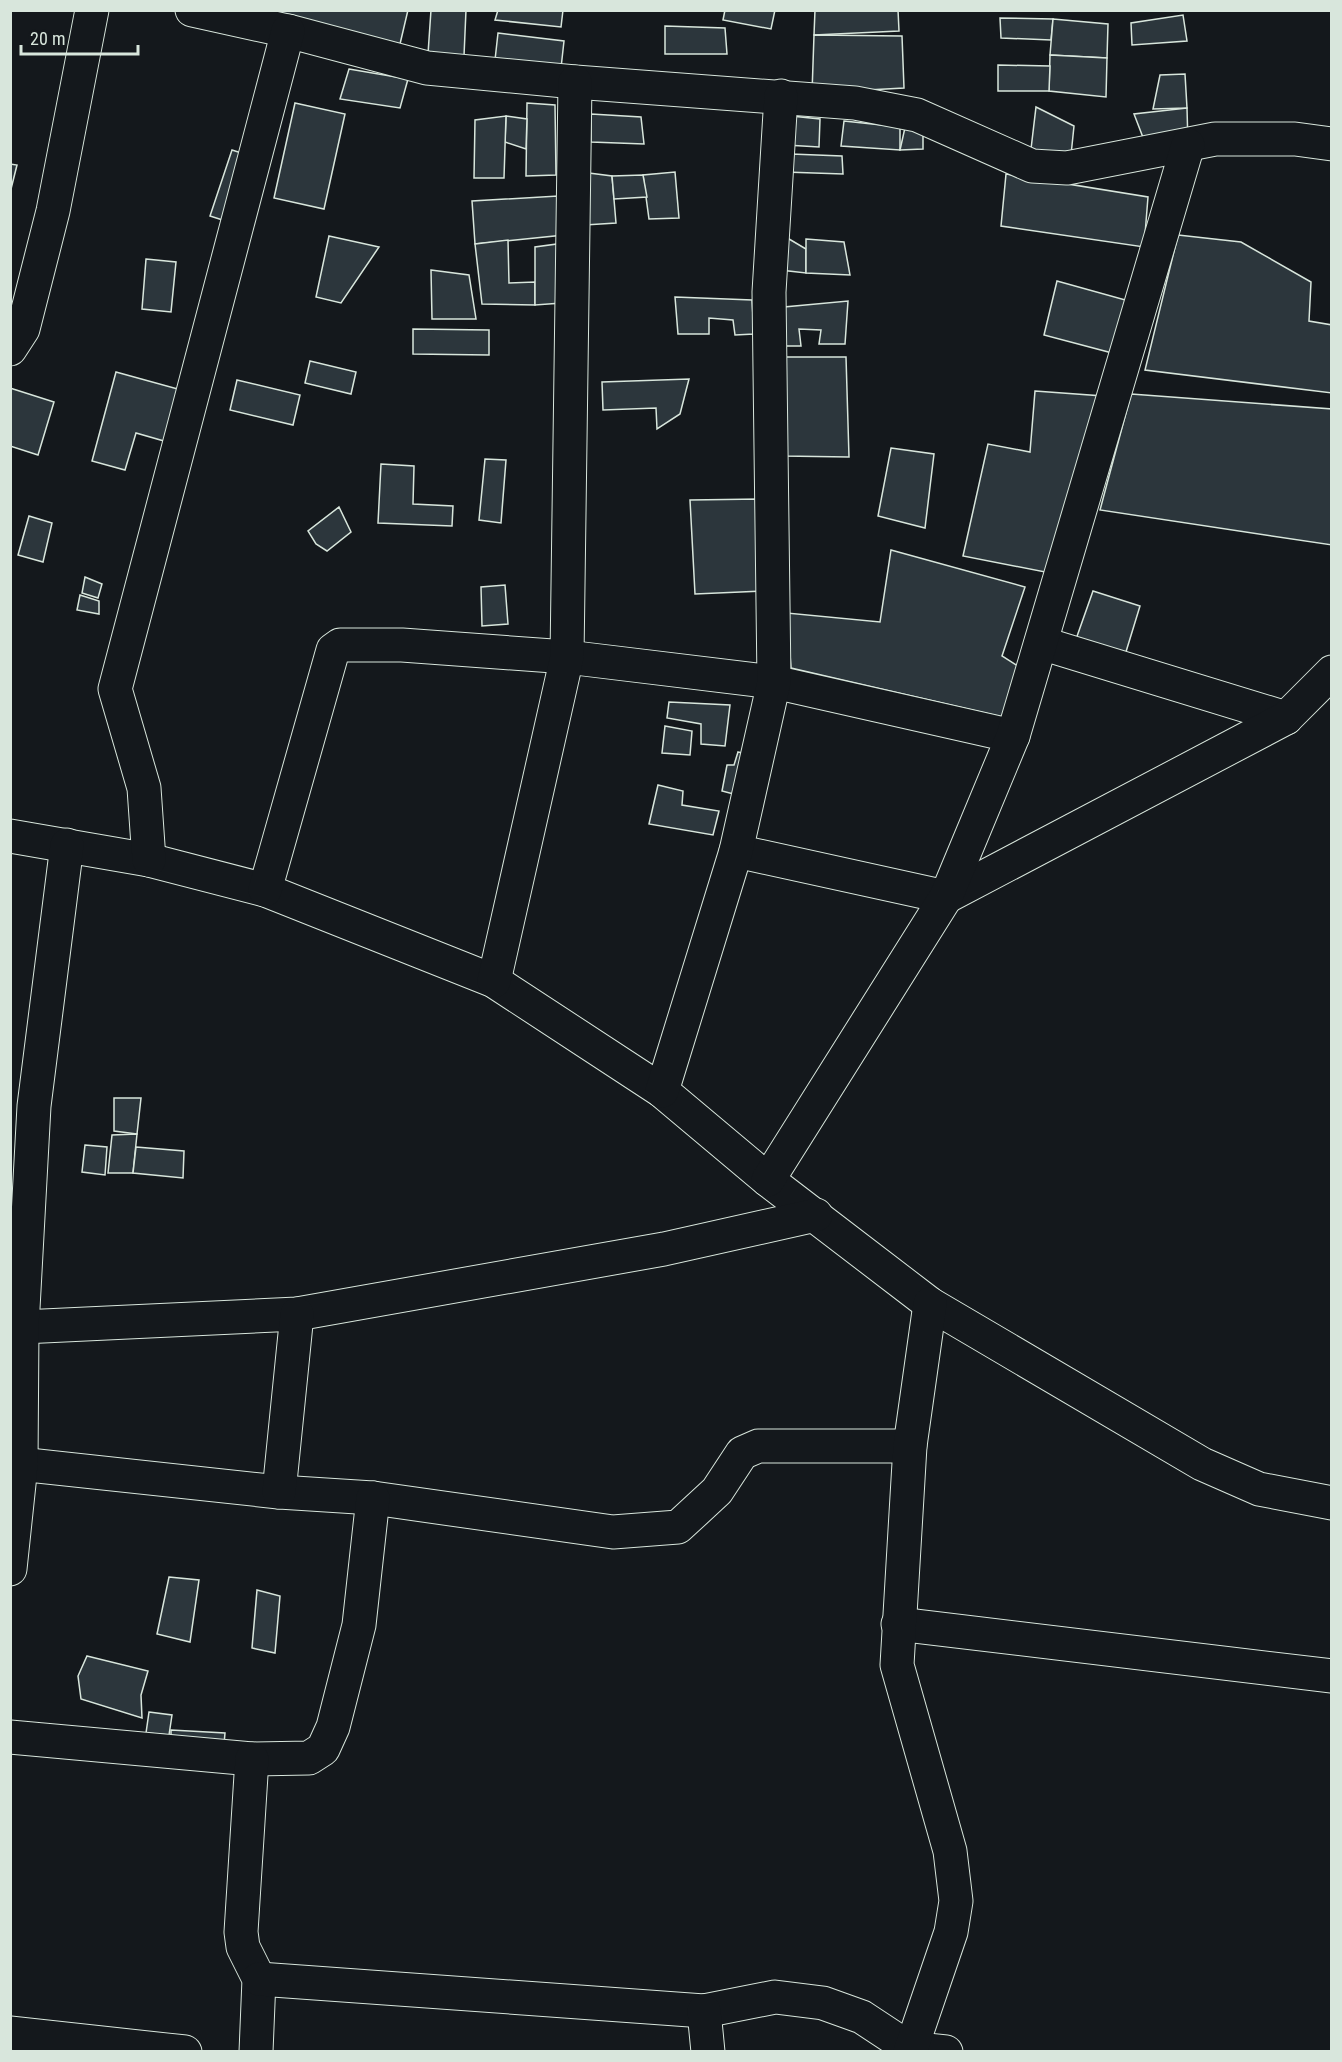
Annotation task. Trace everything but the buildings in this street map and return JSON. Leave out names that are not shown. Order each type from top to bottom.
[{"type":"street","points":[[10,349],[23,329],[19,307],[53,212],[92,10]]},
{"type":"street","points":[[192,10],[288,31],[427,68],[575,82],[855,103],[917,115],[1032,166],[1067,168],[1215,139],[1295,140],[1332,144]]},
{"type":"street","points":[[149,860],[144,788],[115,689],[288,31]]},
{"type":"street","points":[[494,981],[567,657],[575,82]]},
{"type":"street","points":[[662,1091],[736,851],[774,681],[769,292],[781,96]]},
{"type":"street","points":[[768,1180],[946,897],[1013,736],[1188,145]]},
{"type":"street","points":[[1041,644],[1286,718]]},
{"type":"street","points":[[265,890],[333,650],[340,645],[402,645],[567,657],[774,681],[1013,736]]},
{"type":"street","points":[[736,851],[946,897],[1286,718],[1332,672]]},
{"type":"street","points":[[10,836],[149,860],[265,890],[494,981],[662,1091],[768,1180],[930,1304],[1202,1464],[1259,1489],[1332,1503]]},
{"type":"street","points":[[10,1569],[22,1327],[22,1106],[67,845]]},
{"type":"street","points":[[22,1327],[297,1314],[664,1249],[816,1215]]},
{"type":"street","points":[[909,2050],[951,1932],[956,1901],[950,1851],[897,1665],[910,1446],[930,1304]]},
{"type":"street","points":[[279,1492],[297,1314]]},
{"type":"street","points":[[16,1464],[279,1492],[373,1498],[613,1532],[678,1527],[717,1491],[742,1454],[758,1446],[910,1446]]},
{"type":"street","points":[[10,1737],[252,1759],[309,1758],[323,1749],[333,1727],[359,1625],[373,1498]]},
{"type":"street","points":[[898,1624],[1332,1676]]},
{"type":"street","points":[[252,1759],[241,1932],[243,1947],[259,1979],[256,2052]]},
{"type":"street","points":[[259,1979],[704,2011],[775,1997],[823,2002],[862,2017],[909,2050],[946,2052]]},
{"type":"street","points":[[704,2011],[708,2052]]},
{"type":"street","points":[[10,2032],[185,2052]]}]
